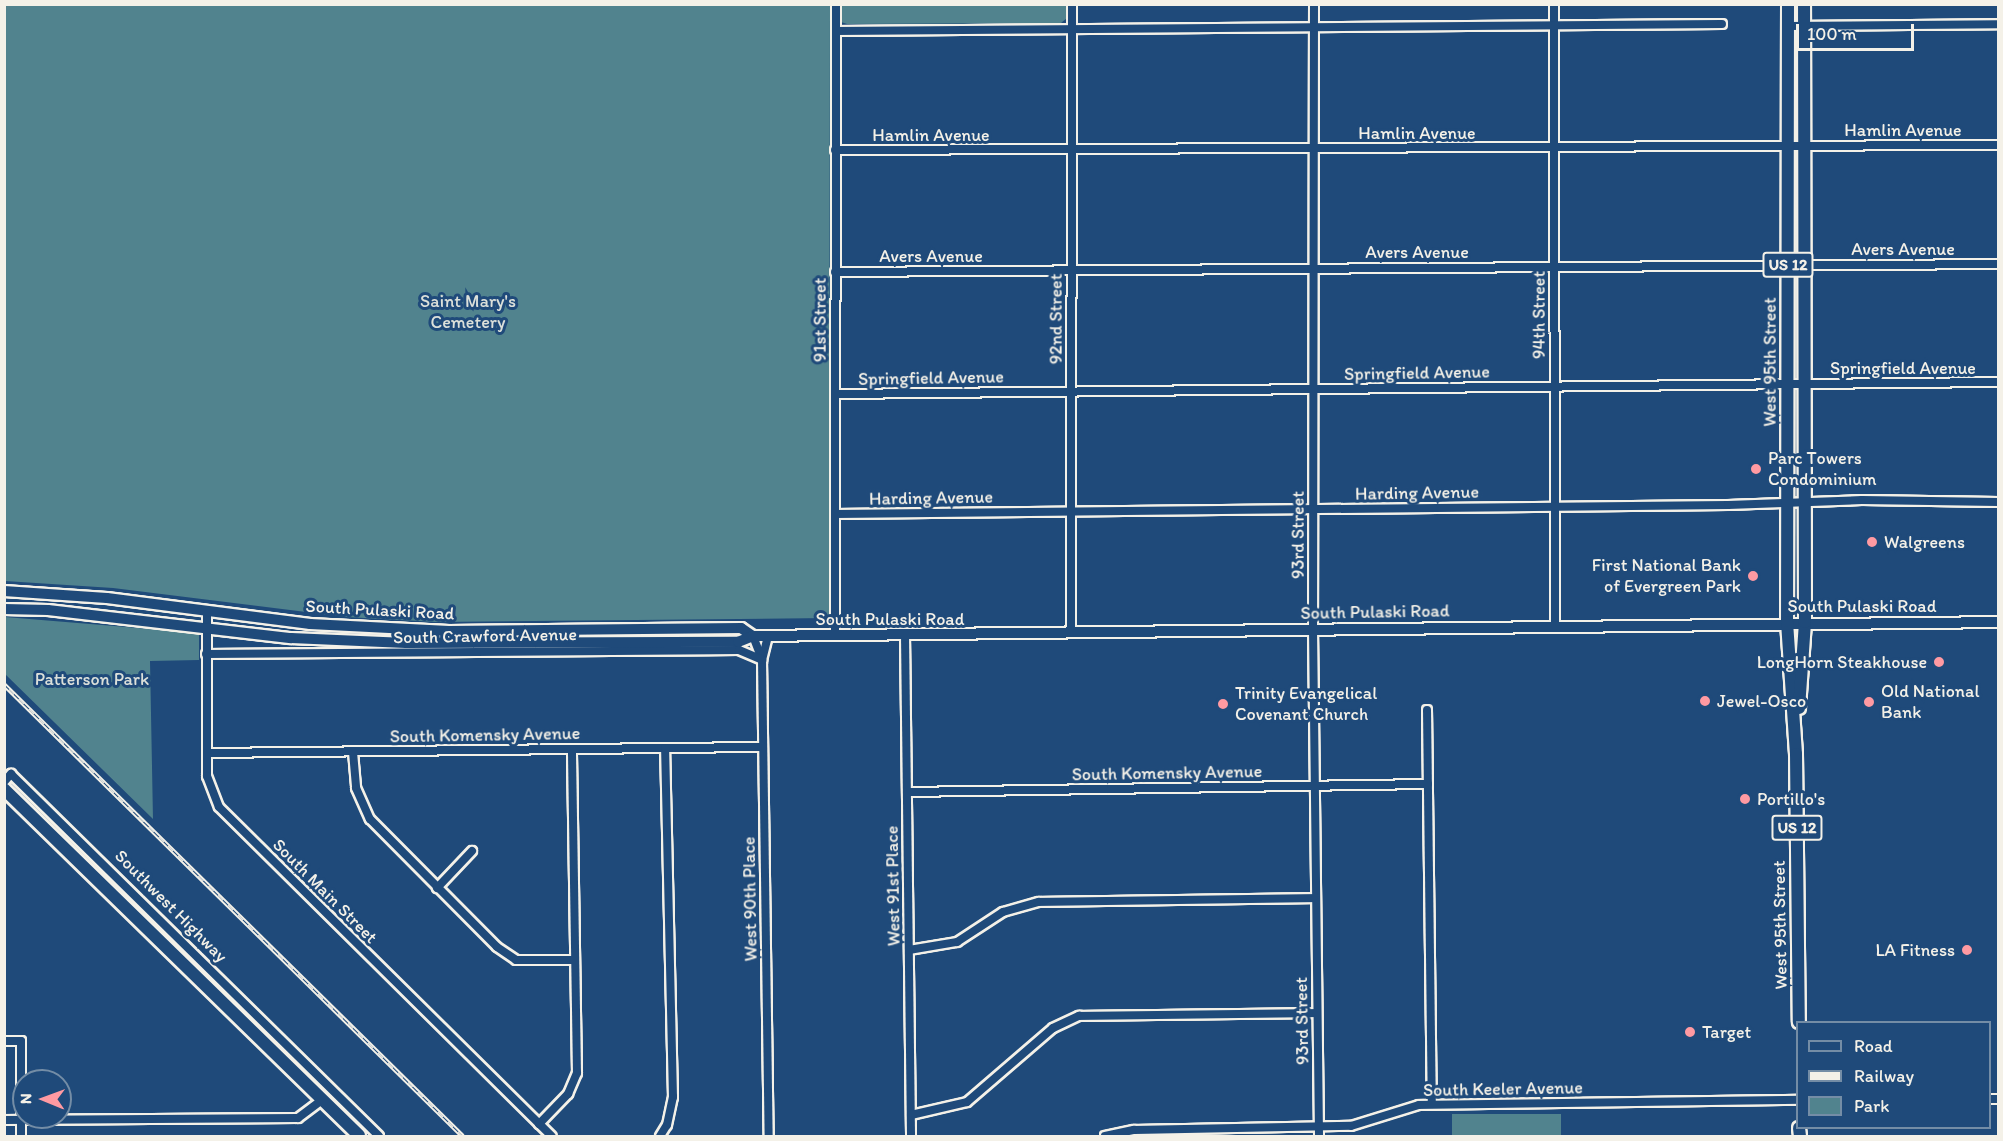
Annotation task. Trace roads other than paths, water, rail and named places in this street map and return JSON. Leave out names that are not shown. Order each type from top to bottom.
[{"type":"main road","name":"West 95th Street","points":[[1788,4],[1787,622],[1796,754],[1798,1021]]},
{"type":"main road","name":"West 95th Street","points":[[1796,754],[1805,622],[1804,4]]},
{"type":"main road","name":"South Pulaski Road","points":[[4,591],[78,595],[300,623],[449,631],[741,628],[753,636]]},
{"type":"main road","name":"South Pulaski Road","points":[[4,609],[206,627],[291,638],[376,642],[738,642],[753,636],[1787,622],[1998,622]]},
{"type":"main road","name":"Southwest Highway","points":[[4,789],[359,1137]]},
{"type":"street","name":"91st Street","points":[[835,636],[836,4]]},
{"type":"street","name":"92nd Street","points":[[1071,633],[1072,4]]},
{"type":"street","name":"93rd Street","points":[[1314,4],[1313,629],[1318,1137]]},
{"type":"street","name":"94th Street","points":[[1554,4],[1554,626]]},
{"type":"street","points":[[836,31],[1722,24]]},
{"type":"street","points":[[1788,26],[1998,24]]},
{"type":"street","name":"Hamlin Avenue","points":[[835,150],[1998,145]]},
{"type":"street","name":"Avers Avenue","points":[[835,272],[1998,264]]},
{"type":"street","name":"Springfield Avenue","points":[[835,394],[1998,382]]},
{"type":"street","name":"Harding Avenue","points":[[835,514],[1788,504],[1862,500],[1998,502]]},
{"type":"street","name":"South Main Street","points":[[207,611],[209,787],[219,807],[552,1137]]},
{"type":"street","name":"West 91st Place","points":[[905,635],[911,1137]]},
{"type":"street","name":"West 90th Place","points":[[753,636],[762,660]]},
{"type":"street","name":"West 90th Place","points":[[768,636],[762,660],[769,1137]]},
{"type":"street","name":"South Crawford Avenue","points":[[206,654],[739,650],[762,660]]},
{"type":"street","points":[[1426,710],[1432,1104]]},
{"type":"street","name":"South Komensky Avenue","points":[[207,753],[763,747]]},
{"type":"street","points":[[660,1137],[670,1117],[673,1097],[665,748]]},
{"type":"street","points":[[539,1124],[568,1094],[576,1079],[572,749]]},
{"type":"street","points":[[353,752],[356,788],[365,811],[437,888],[510,958],[575,960]]},
{"type":"street","name":"Southwest Highway","points":[[4,782],[11,774],[379,1137]]},
{"type":"street","name":"South Komensky Avenue","points":[[907,792],[1428,784]]},
{"type":"street","points":[[437,888],[472,851]]},
{"type":"street","points":[[909,950],[957,942],[1004,912],[1039,902],[1316,898]]},
{"type":"street","points":[[910,1114],[967,1102],[1053,1028],[1079,1016],[1317,1013]]},
{"type":"street","points":[[4,1041],[21,1041],[21,1069]]},
{"type":"street","points":[[303,1081],[312,1071]]},
{"type":"street","points":[[72,1120],[298,1118],[322,1100]]},
{"type":"street","name":"South Keeler Avenue","points":[[1106,1137],[1134,1130],[1358,1125],[1410,1107],[1432,1104],[1796,1100]]},
{"type":"railway","points":[[4,684],[463,1136]]},
{"type":"place","name":"Parc Towers Condominium","points":[[1756,469]]},
{"type":"place","name":"Walgreens","points":[[1872,542]]},
{"type":"place","name":"First National Bank of Evergreen Park","points":[[1753,576]]},
{"type":"place","name":"LongHorn Steakhouse","points":[[1939,662]]},
{"type":"place","name":"Jewel-Osco","points":[[1705,701]]},
{"type":"place","name":"Old National Bank","points":[[1869,702]]},
{"type":"place","name":"Trinity Evangelical Covenant Church","points":[[1223,704]]},
{"type":"place","name":"Portillo's","points":[[1745,799]]},
{"type":"place","name":"LA Fitness","points":[[1967,950]]},
{"type":"place","name":"Target","points":[[1690,1032]]},
{"type":"park label","name":"Saint Mary's Cemetery","points":[[468,312]]},
{"type":"park label","name":"Patterson Park","points":[[92,679]]}]
